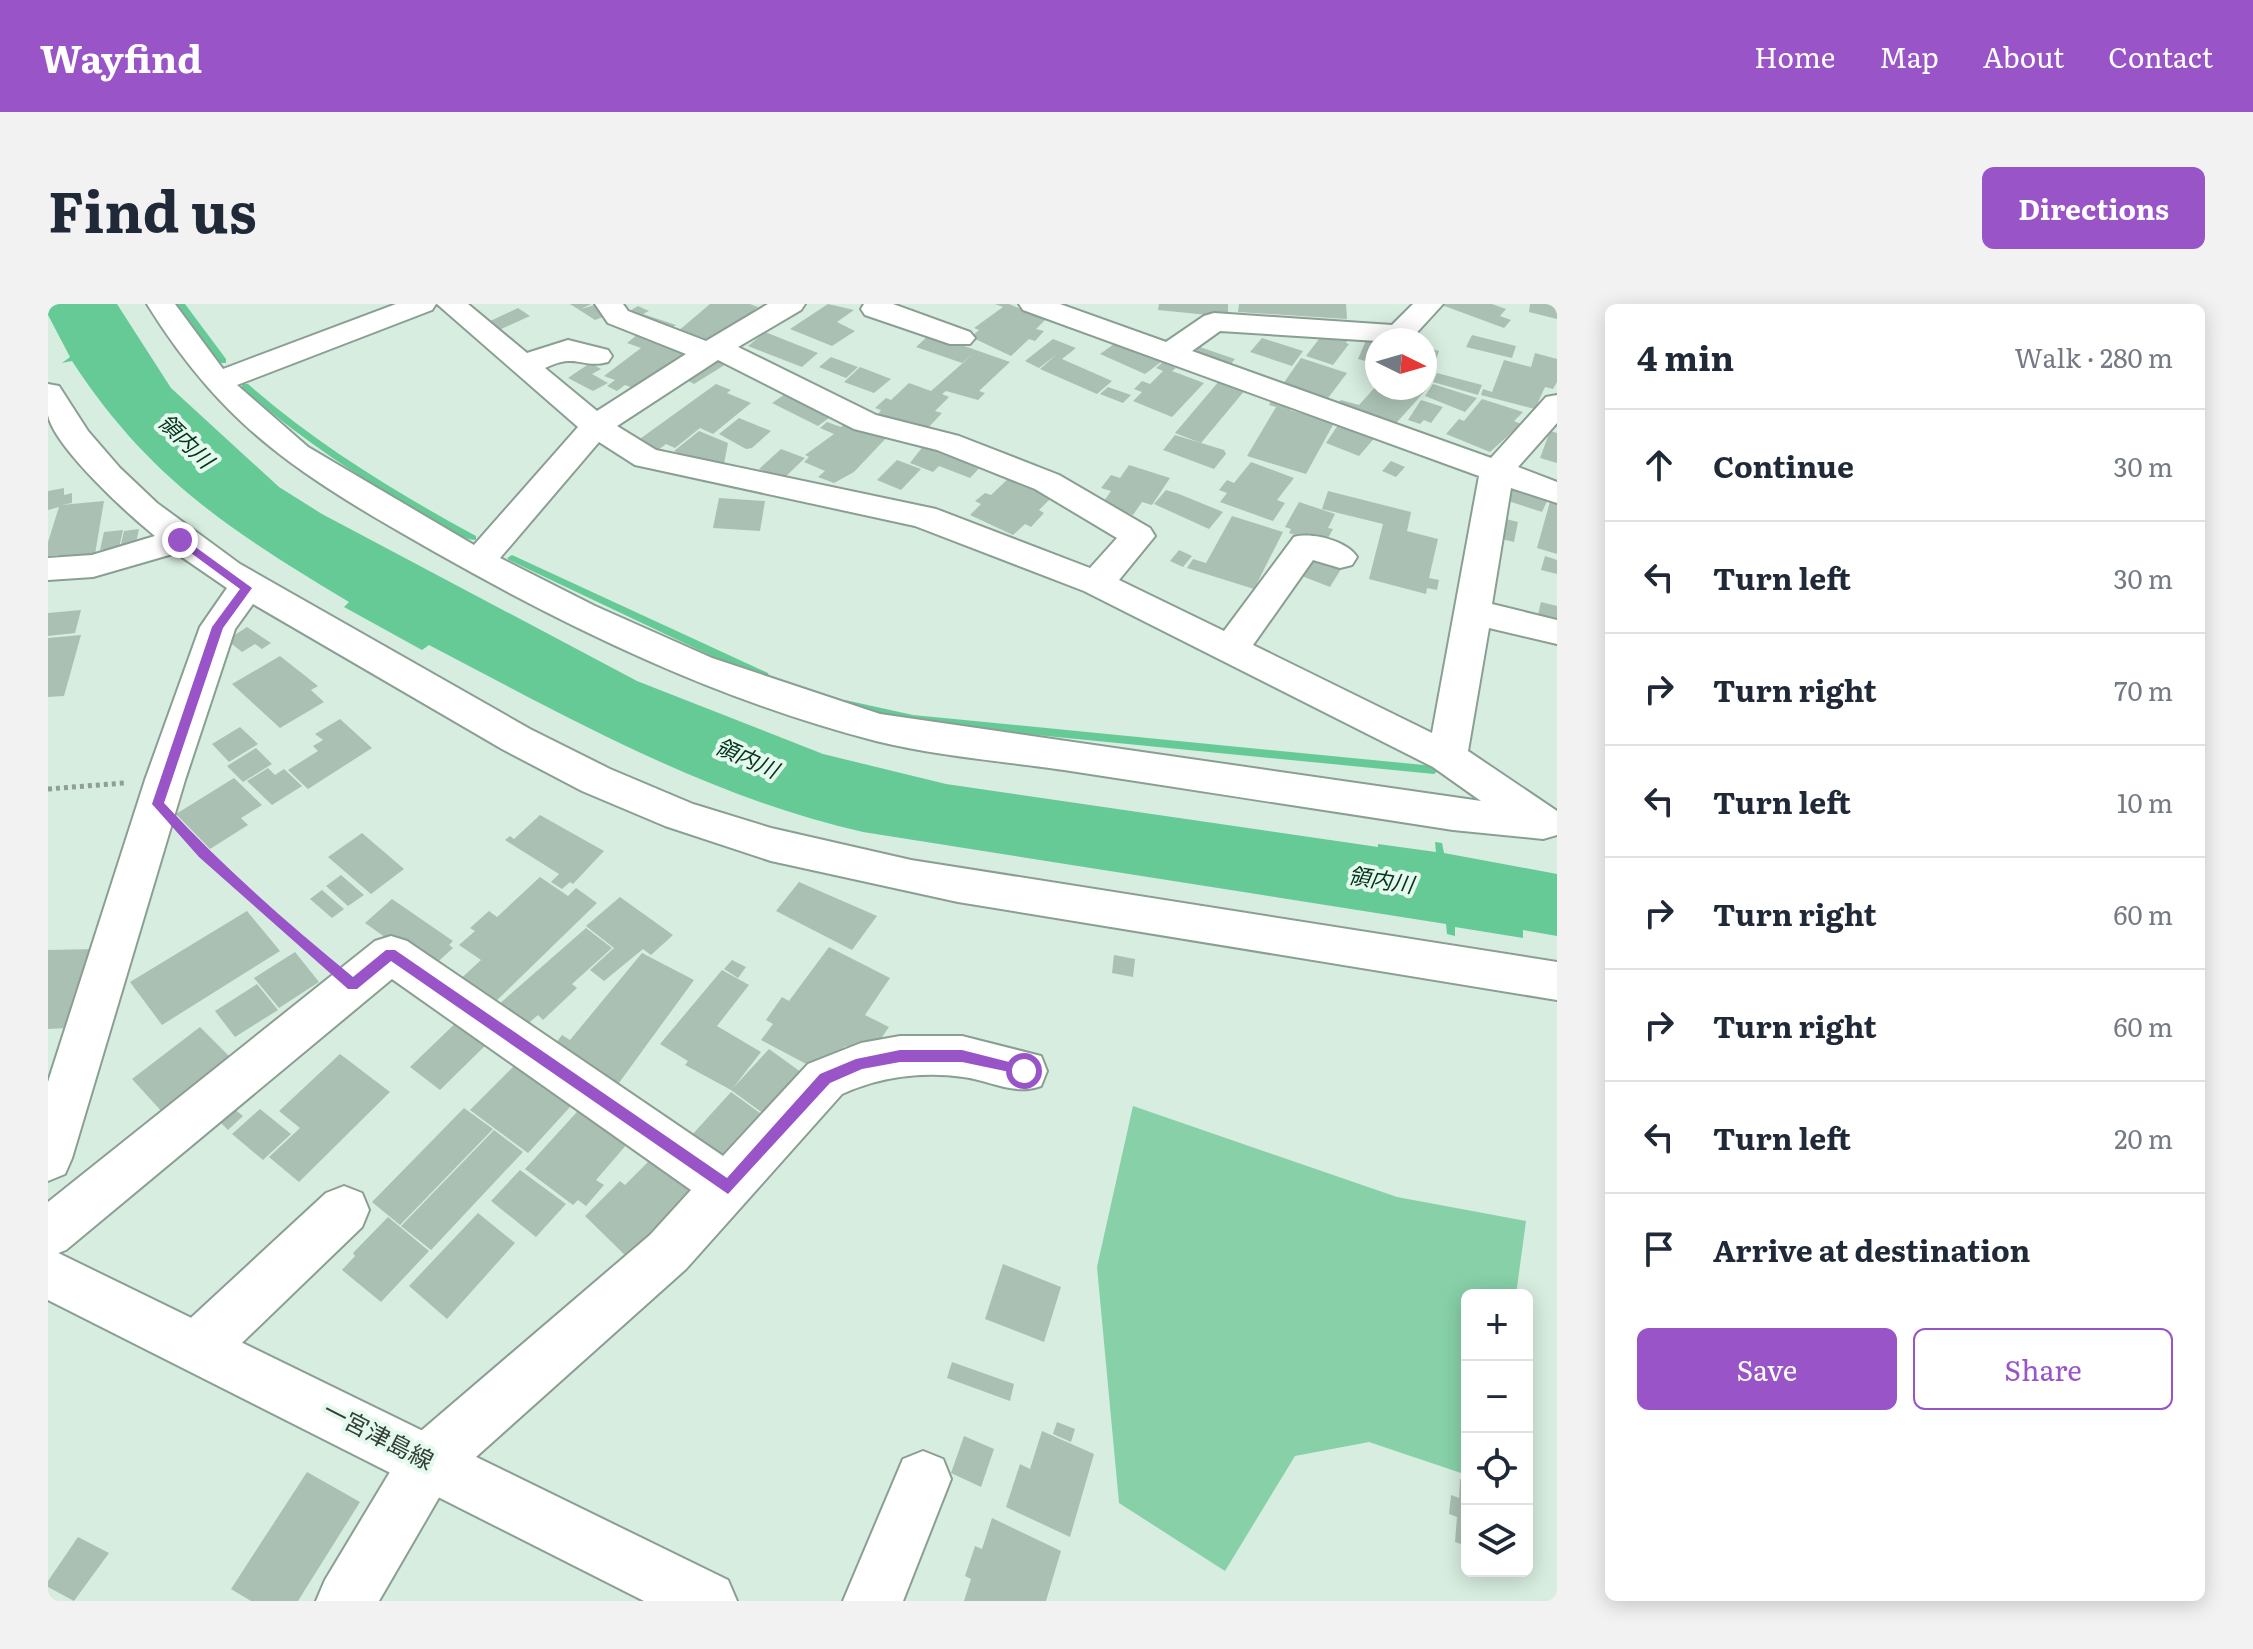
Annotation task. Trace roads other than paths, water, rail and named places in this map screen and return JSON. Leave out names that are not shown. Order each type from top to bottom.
[{"type":"street","points":[[161,304],[187,345],[217,382],[260,425],[313,466],[478,562],[716,676],[809,709],[880,728],[1453,814],[1550,824]]},
{"type":"street","points":[[217,382],[422,304]]},
{"type":"street","points":[[451,304],[596,426],[646,458],[924,517],[1096,583],[1447,757],[1550,824]]},
{"type":"street","points":[[609,304],[618,317],[713,350],[865,422],[948,443],[1047,482],[1138,536],[1096,583]]},
{"type":"street","points":[[478,562],[596,426],[791,304]]},
{"type":"street","points":[[879,304],[875,309],[960,338]]},
{"type":"street","points":[[1033,304],[1167,355],[1557,493]]},
{"type":"street","points":[[1167,355],[1214,322],[1399,334],[1429,304]]},
{"type":"street","points":[[524,366],[564,348],[579,348],[597,356]]},
{"type":"street","points":[[48,393],[94,456],[180,540],[246,588],[584,775],[678,815],[854,867],[1557,981]]},
{"type":"street","points":[[1447,757],[1495,492],[1495,473],[1552,416]]},
{"type":"street","points":[[48,569],[93,566],[180,540]]},
{"type":"street","points":[[1231,648],[1306,545],[1340,557]]},
{"type":"street","points":[[48,1158],[161,792],[218,627],[246,588]]},
{"type":"street","points":[[1473,612],[1557,632]]},
{"type":"street","points":[[48,1233],[391,954],[728,1187]]},
{"type":"street","points":[[346,1601],[428,1462],[668,1252],[825,1079],[861,1063],[900,1056],[962,1056],[1024,1071]]},
{"type":"street","points":[[199,1347],[344,1210]]},
{"type":"street","name":"一宮津島線","points":[[48,1273],[707,1601]]},
{"type":"street","points":[[873,1601],[923,1479]]},
{"type":"water","name":"領内川","points":[[48,304],[117,304],[171,388],[279,487],[322,514],[637,681],[823,754],[946,784],[1378,847],[1378,844],[1436,852],[1435,842],[1442,843],[1444,853],[1557,874],[1557,936],[1523,930],[1523,938],[1455,927],[1455,936],[1447,934],[1446,924],[863,832],[806,817],[694,777],[587,727],[429,645],[422,650],[344,607],[349,602],[230,526],[162,470],[131,438],[72,361],[62,363],[70,357],[48,315]]},
{"type":"waterway","points":[[181,304],[223,361]]},
{"type":"waterway","points":[[245,386],[326,450],[383,487],[473,538]]},
{"type":"waterway","points":[[512,558],[764,676]]},
{"type":"waterway","points":[[845,704],[913,719],[1434,770]]}]
